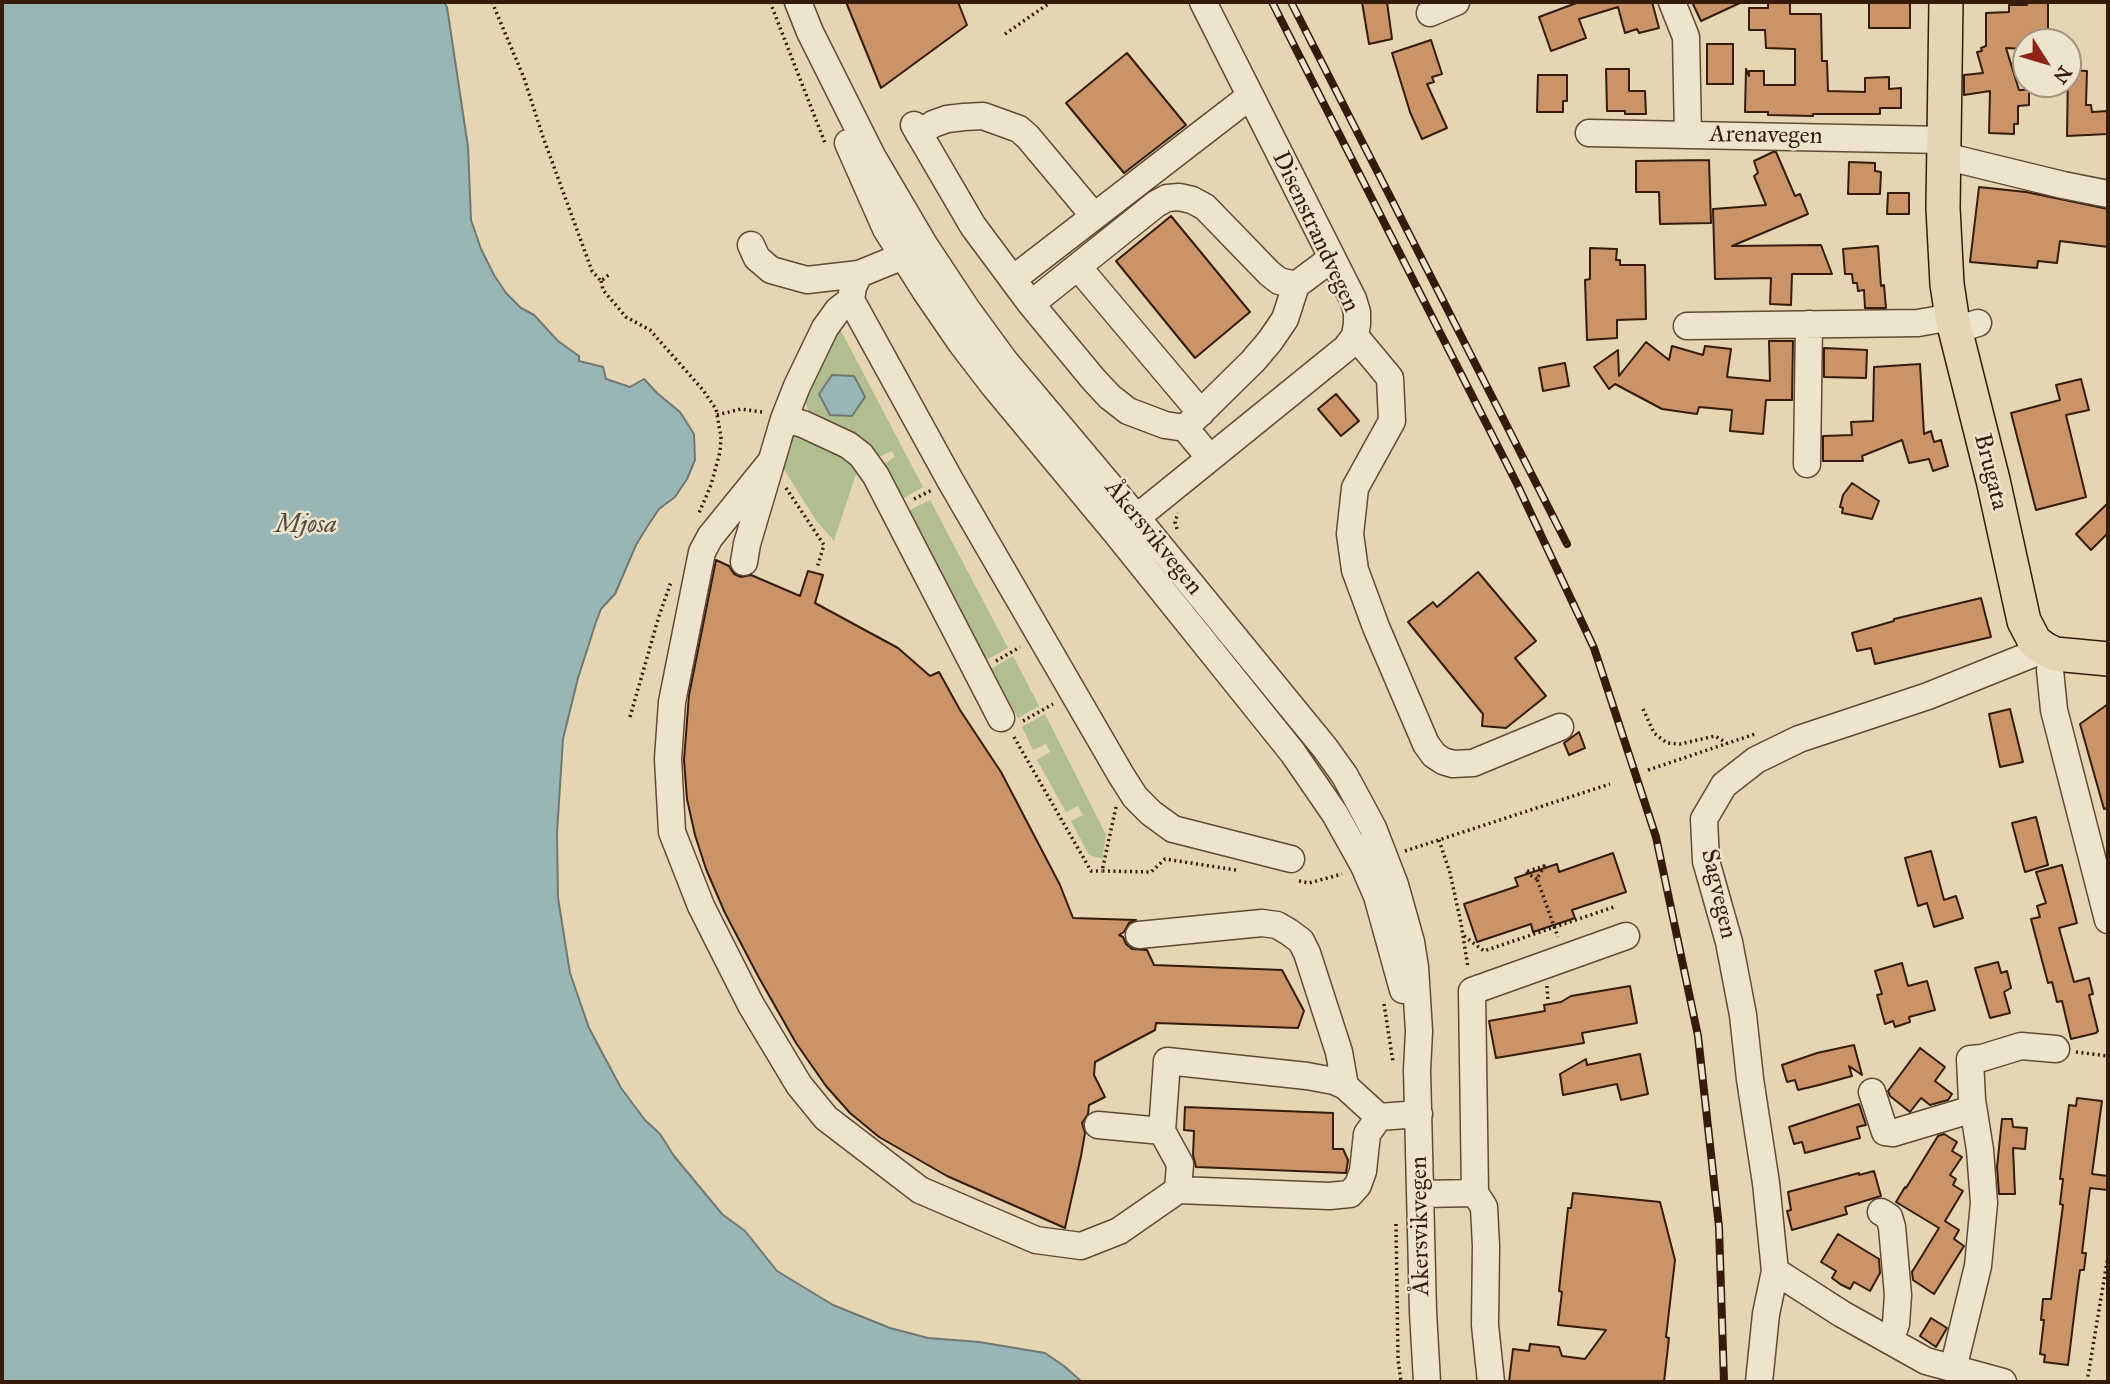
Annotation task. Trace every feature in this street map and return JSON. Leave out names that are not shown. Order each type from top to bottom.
[{"type":"main road","name":"Brugata","points":[[1946,2],[1944,252],[1962,323],[2024,621],[2035,642],[2050,652]]},
{"type":"main road","points":[[2050,652],[2108,659]]},
{"type":"street","name":"Åkersvikvegen","points":[[798,2],[843,133],[887,229],[914,251],[966,308],[1127,526],[1325,748],[1359,800],[1395,885],[1410,942],[1418,998],[1419,1031],[1406,1070],[1419,1114],[1427,1382]]},
{"type":"street","name":"Disenstrandvegen","points":[[1127,526],[1346,348],[1355,336],[1357,312],[1353,299],[1203,2]]},
{"type":"street","points":[[1430,13],[1456,2]]},
{"type":"street","points":[[1672,2],[1686,37],[1688,135]]},
{"type":"street","points":[[1013,279],[1249,97]]},
{"type":"street","points":[[1094,216],[1028,137],[1012,126],[983,116],[947,119],[916,129],[973,226],[1031,304],[1110,397],[1128,411],[1165,425],[1193,421],[1270,341],[1285,319],[1296,285],[1331,259]]},
{"type":"street","name":"Arenavegen","points":[[1589,133],[1688,135],[1944,148],[2063,186],[2108,194]]},
{"type":"street","points":[[1031,304],[1156,204],[1167,198],[1179,197],[1205,207],[1269,273],[1279,281],[1296,285]]},
{"type":"street","points":[[751,246],[757,258],[771,270],[807,280],[859,274],[914,251]]},
{"type":"street","points":[[1078,267],[1193,421],[1210,457]]},
{"type":"street","points":[[859,274],[851,300],[950,480],[1135,797],[1173,829],[1291,859]]},
{"type":"street","points":[[744,562],[783,419],[814,348],[838,310],[851,300]]},
{"type":"street","points":[[1687,326],[1962,323]]},
{"type":"street","points":[[1807,464],[1809,324]]},
{"type":"street","points":[[1355,336],[1390,378],[1392,421],[1355,488],[1350,534],[1355,570],[1426,744],[1434,755],[1443,761],[1453,764],[1473,763],[1560,727]]},
{"type":"street","points":[[783,419],[823,432],[861,455],[876,476],[1005,723]]},
{"type":"street","points":[[770,463],[710,537],[702,552],[672,702],[668,759],[672,832],[701,906],[751,1005],[799,1085],[826,1118],[920,1190],[1024,1236],[1081,1246],[1119,1231],[1178,1190],[1329,1196],[1350,1194],[1358,1185],[1363,1171],[1367,1134],[1379,1117]]},
{"type":"street","points":[[2050,652],[2054,710],[2098,825],[2108,920]]},
{"type":"street","name":"Sagvegen","points":[[1759,1382],[1766,1314],[1775,1270],[1743,1014],[1730,942],[1706,861],[1704,819],[1724,785],[1756,760],[1799,739],[2050,652]]},
{"type":"street","points":[[1139,935],[1262,923],[1277,925],[1289,932],[1301,941],[1307,953],[1339,1052],[1345,1086]]},
{"type":"street","points":[[1491,1382],[1485,1325],[1486,1227],[1484,1207],[1475,1192],[1472,991],[1557,960],[1622,926]]},
{"type":"street","points":[[1953,1370],[1978,1266],[1984,1203],[1970,1059],[2021,1046],[2056,1049]]},
{"type":"street","points":[[1178,1190],[1180,1164],[1161,1131],[1167,1061],[1334,1081],[1345,1086],[1379,1117],[1419,1114]]},
{"type":"street","points":[[1872,1092],[1885,1132],[1893,1133],[1973,1109]]},
{"type":"street","points":[[1098,1125],[1161,1131]]},
{"type":"street","points":[[1422,1194],[1475,1192]]},
{"type":"street","points":[[1881,1212],[1889,1217],[1892,1227],[1898,1295],[1896,1324],[1890,1341]]},
{"type":"street","points":[[1775,1270],[1842,1314],[1926,1362],[2003,1382]]},
{"type":"path","points":[[492,2],[524,78],[592,271],[601,281],[603,290],[625,317],[650,330],[713,402],[721,437],[720,452],[711,485],[697,517]]},
{"type":"path","points":[[770,2],[826,147]]},
{"type":"path","points":[[1004,34],[1051,2]]},
{"type":"path","points":[[601,281],[611,273]]},
{"type":"path","points":[[717,415],[741,409],[757,410],[783,419]]},
{"type":"path","points":[[770,463],[824,545],[817,568]]},
{"type":"path","points":[[894,510],[950,480]]},
{"type":"path","points":[[630,717],[659,616],[675,572]]},
{"type":"path","points":[[977,671],[1040,636]]},
{"type":"path","points":[[1073,692],[1005,723],[1091,872],[1102,871]]},
{"type":"path","points":[[1643,709],[1654,733],[1667,743],[1680,744],[1715,736],[1727,743]]},
{"type":"path","points":[[1405,851],[1609,784]]},
{"type":"path","points":[[1439,840],[1450,873],[1464,936],[1472,991]]},
{"type":"path","points":[[1340,863],[1345,873]]},
{"type":"path","points":[[1537,879],[1544,866],[1525,872],[1537,879],[1561,950],[1547,980],[1548,1002]]},
{"type":"path","points":[[1464,936],[1484,951],[1614,906],[1622,926]]},
{"type":"path","points":[[1499,946],[1503,957]]},
{"type":"path","points":[[1383,995],[1406,1070]]},
{"type":"path","points":[[2056,1049],[2108,1056]]},
{"type":"path","points":[[1396,1222],[1398,1359],[1401,1382]]},
{"type":"path","points":[[2087,1382],[2108,1256]]},
{"type":"green space","points":[[840,329],[923,487],[901,500],[882,465],[895,457],[892,451],[878,457],[873,447],[870,448],[813,416],[805,401],[806,385],[813,366]],"holes":[[[832,375],[854,376],[864,397],[852,416],[830,415],[819,394]]]},
{"type":"green space","points":[[790,429],[859,465],[834,541],[815,519],[782,466]]},
{"type":"green space","points":[[930,500],[1008,648],[986,660],[908,511]]},
{"type":"green space","points":[[1013,656],[1039,706],[1018,718],[991,669]]},
{"type":"green space","points":[[1045,714],[1106,835],[1102,859],[1089,855],[1071,821],[1083,815],[1078,806],[1066,812],[1037,760],[1050,752],[1046,744],[1033,750],[1022,727]]},
{"type":"water","name":"Mjøsa","points":[[2,2],[444,2],[447,7],[468,147],[471,220],[494,275],[506,293],[521,308],[534,315],[558,341],[579,356],[579,361],[603,367],[606,379],[630,387],[644,379],[680,412],[694,434],[695,460],[687,479],[675,497],[659,509],[647,527],[636,545],[615,594],[601,609],[578,678],[563,739],[557,833],[558,898],[570,973],[589,1028],[621,1088],[645,1120],[660,1134],[674,1156],[722,1214],[745,1231],[777,1271],[833,1305],[890,1328],[928,1338],[979,1342],[1045,1353],[1082,1382],[2,1382]]},
{"type":"water","points":[[832,375],[854,376],[865,397],[852,416],[830,415],[819,394]]},
{"type":"building","points":[[846,2],[958,2],[967,25],[881,88]]},
{"type":"building","points":[[1362,2],[1387,2],[1392,39],[1369,44]]},
{"type":"building","points":[[1579,2],[1652,2],[1659,28],[1639,33],[1637,29],[1625,33],[1618,7],[1579,19],[1586,38],[1551,51],[1539,17]]},
{"type":"building","points":[[1692,2],[1742,2],[1701,21]]},
{"type":"building","points":[[1768,2],[1790,2],[1790,14],[1821,14],[1822,61],[1827,61],[1828,91],[1865,92],[1865,78],[1889,77],[1889,89],[1901,88],[1901,108],[1880,108],[1880,114],[1813,116],[1745,112],[1746,69],[1749,76],[1749,71],[1764,71],[1764,85],[1795,85],[1795,49],[1766,48],[1765,30],[1749,30],[1749,8],[1768,8]]},
{"type":"building","points":[[1869,2],[1910,2],[1910,28],[1869,28]]},
{"type":"building","points":[[2026,2],[2048,2],[2048,28],[2012,28],[2012,48],[2006,48],[2012,67],[2012,98],[2029,98],[2029,105],[2018,106],[2018,124],[2014,124],[2014,134],[1989,133],[1990,91],[1964,95],[1964,75],[1983,73],[1977,52],[1986,46],[1986,13],[2009,12],[2009,5],[2027,5]]},
{"type":"building","points":[[1431,40],[1442,74],[1432,77],[1434,82],[1427,84],[1447,128],[1422,139],[1410,112],[1392,53]]},
{"type":"building","points":[[1707,44],[1733,44],[1733,84],[1707,84]]},
{"type":"building","points":[[1127,53],[1186,125],[1124,173],[1066,103]]},
{"type":"building","points":[[1606,69],[1629,69],[1629,91],[1645,91],[1646,114],[1607,111]]},
{"type":"building","points":[[2082,71],[2087,71],[2086,105],[2091,105],[2092,112],[2108,111],[2108,134],[2067,136],[2068,98],[2082,98]]},
{"type":"building","points":[[1538,75],[1567,75],[1567,101],[1563,101],[1563,112],[1537,112]]},
{"type":"building","points":[[1776,152],[1795,196],[1800,194],[1808,214],[1732,246],[1821,245],[1832,274],[1792,274],[1791,305],[1770,304],[1771,278],[1715,279],[1713,209],[1766,205],[1754,176],[1758,173],[1754,161]]},
{"type":"building","points":[[1709,160],[1711,223],[1660,224],[1659,192],[1636,192],[1636,161]]},
{"type":"building","points":[[1849,162],[1875,163],[1875,171],[1881,172],[1880,194],[1848,194]]},
{"type":"building","points":[[1979,187],[2026,192],[2108,209],[2108,247],[2060,241],[2057,263],[2038,261],[2037,268],[1970,262]]},
{"type":"building","points":[[1888,193],[1909,193],[1909,214],[1887,214]]},
{"type":"building","points":[[1171,216],[1250,312],[1195,358],[1116,261]]},
{"type":"building","points":[[1878,246],[1881,286],[1884,285],[1886,308],[1865,308],[1864,290],[1858,291],[1852,274],[1845,274],[1843,249]]},
{"type":"building","points":[[1590,248],[1617,249],[1616,260],[1620,260],[1620,265],[1645,265],[1646,319],[1617,320],[1617,338],[1587,340],[1585,280],[1590,279]]},
{"type":"building","points":[[1769,341],[1793,341],[1792,400],[1766,400],[1763,434],[1730,431],[1732,410],[1699,407],[1697,414],[1662,409],[1615,384],[1609,389],[1594,367],[1618,350],[1619,376],[1646,342],[1669,360],[1672,346],[1703,355],[1705,346],[1731,349],[1727,377],[1770,381]]},
{"type":"building","points":[[1824,348],[1867,350],[1866,378],[1824,377]]},
{"type":"building","points":[[1565,363],[1569,386],[1543,391],[1539,368]]},
{"type":"building","points":[[1920,364],[1924,434],[1931,431],[1934,442],[1941,440],[1948,466],[1933,471],[1929,459],[1909,463],[1902,440],[1862,456],[1863,461],[1823,461],[1823,436],[1852,435],[1851,422],[1873,421],[1874,367]]},
{"type":"building","points":[[2081,379],[2089,410],[2066,415],[2086,497],[2036,510],[2011,413],[2060,400],[2056,385]]},
{"type":"building","points":[[1336,394],[1359,421],[1341,436],[1318,409]]},
{"type":"building","points":[[1852,483],[1879,501],[1872,519],[1842,513],[1843,508],[1840,507],[1843,495]]},
{"type":"building","points":[[2108,503],[2108,533],[2091,550],[2076,534]]},
{"type":"building","points":[[716,560],[729,566],[734,574],[741,577],[751,575],[800,596],[808,571],[823,575],[815,603],[898,648],[930,676],[939,672],[960,710],[1001,772],[1060,885],[1073,918],[1136,920],[1129,923],[1119,935],[1132,949],[1147,950],[1154,965],[1282,970],[1304,1011],[1298,1028],[1156,1023],[1155,1030],[1095,1062],[1094,1075],[1105,1097],[1089,1105],[1088,1114],[1082,1123],[1085,1133],[1065,1228],[947,1176],[879,1137],[850,1113],[826,1086],[796,1043],[725,913],[695,835],[687,799],[684,760],[689,695]]},
{"type":"building","points":[[1478,572],[1536,641],[1515,658],[1546,696],[1506,728],[1482,726],[1483,714],[1408,622],[1433,602],[1437,607]]},
{"type":"building","points":[[1981,598],[1991,637],[1875,664],[1871,648],[1857,651],[1852,633],[1894,619]]},
{"type":"building","points":[[2108,704],[2108,808],[2104,809],[2080,724]]},
{"type":"building","points":[[2010,709],[2023,762],[2000,767],[1989,714]]},
{"type":"building","points":[[1579,732],[1585,748],[1569,755],[1564,743]]},
{"type":"building","points":[[2036,817],[2048,865],[2025,872],[2012,823]]},
{"type":"building","points":[[1931,851],[1944,900],[1956,896],[1963,918],[1934,927],[1927,903],[1918,906],[1905,858]]},
{"type":"building","points":[[1613,853],[1626,892],[1572,910],[1575,918],[1533,932],[1531,924],[1477,942],[1464,904],[1518,886],[1515,878],[1557,864],[1559,872]]},
{"type":"building","points":[[2062,865],[2077,923],[2059,928],[2074,982],[2089,978],[2093,994],[2089,995],[2098,1031],[2071,1039],[2062,1001],[2057,1002],[2052,982],[2048,983],[2031,919],[2040,917],[2037,906],[2046,903],[2036,872]]},
{"type":"building","points":[[1998,962],[2001,973],[2007,971],[2011,988],[2004,992],[2010,1013],[1990,1018],[1975,968]]},
{"type":"building","points":[[1902,963],[1908,986],[1927,981],[1935,1010],[1909,1017],[1910,1022],[1895,1027],[1893,1021],[1885,1024],[1877,995],[1882,994],[1875,971]]},
{"type":"building","points":[[1630,986],[1637,1023],[1582,1033],[1584,1043],[1496,1058],[1489,1021],[1545,1011],[1544,1005],[1561,1002],[1571,996]]},
{"type":"building","points":[[1854,1045],[1862,1075],[1849,1066],[1852,1076],[1819,1085],[1798,1090],[1795,1080],[1787,1082],[1782,1065],[1817,1053]]},
{"type":"building","points":[[1920,1048],[1945,1067],[1935,1081],[1952,1094],[1948,1100],[1930,1105],[1921,1098],[1910,1112],[1890,1096],[1888,1091]]},
{"type":"building","points":[[1640,1054],[1648,1094],[1621,1100],[1617,1084],[1563,1095],[1560,1074],[1586,1059],[1587,1065]]},
{"type":"building","points":[[2077,1098],[2102,1101],[2092,1174],[2108,1176],[2108,1190],[2090,1188],[2082,1253],[2086,1253],[2084,1270],[2080,1270],[2068,1365],[2044,1362],[2045,1355],[2040,1354],[2044,1320],[2041,1320],[2043,1299],[2051,1299],[2063,1205],[2060,1204],[2063,1179],[2060,1179],[2069,1105],[2076,1106]]},
{"type":"building","points":[[1859,1104],[1866,1125],[1857,1127],[1860,1138],[1805,1153],[1802,1142],[1794,1144],[1789,1127]]},
{"type":"building","points":[[1185,1107],[1333,1113],[1333,1149],[1343,1149],[1348,1160],[1346,1173],[1196,1167],[1193,1155],[1194,1131],[1184,1130]]},
{"type":"building","points":[[2002,1119],[2012,1119],[2013,1127],[2027,1128],[2025,1149],[2013,1148],[2015,1194],[1999,1194],[1997,1167]]},
{"type":"building","points":[[1944,1134],[1957,1142],[1952,1151],[1962,1157],[1950,1175],[1956,1179],[1953,1185],[1963,1191],[1945,1221],[1959,1230],[1954,1239],[1964,1246],[1934,1294],[1913,1280],[1912,1272],[1939,1228],[1896,1202],[1938,1136]]},
{"type":"building","points":[[1874,1171],[1881,1196],[1845,1207],[1847,1214],[1792,1230],[1787,1211],[1791,1210],[1788,1192]]},
{"type":"building","points":[[1573,1193],[1660,1202],[1675,1260],[1664,1382],[1509,1382],[1513,1349],[1529,1351],[1530,1344],[1559,1347],[1562,1356],[1585,1359],[1606,1330],[1558,1325],[1568,1208],[1571,1208]]},
{"type":"building","points":[[1838,1234],[1879,1259],[1880,1273],[1870,1291],[1854,1282],[1850,1289],[1840,1284],[1832,1278],[1836,1271],[1821,1262]]},
{"type":"building","points":[[1931,1318],[1947,1328],[1936,1347],[1920,1336]]},
{"type":"railway","points":[[1272,2],[1517,484],[1594,648],[1656,837],[1698,1036],[1719,1227],[1724,1382]]},
{"type":"railway","points":[[1291,2],[1567,544]]}]
